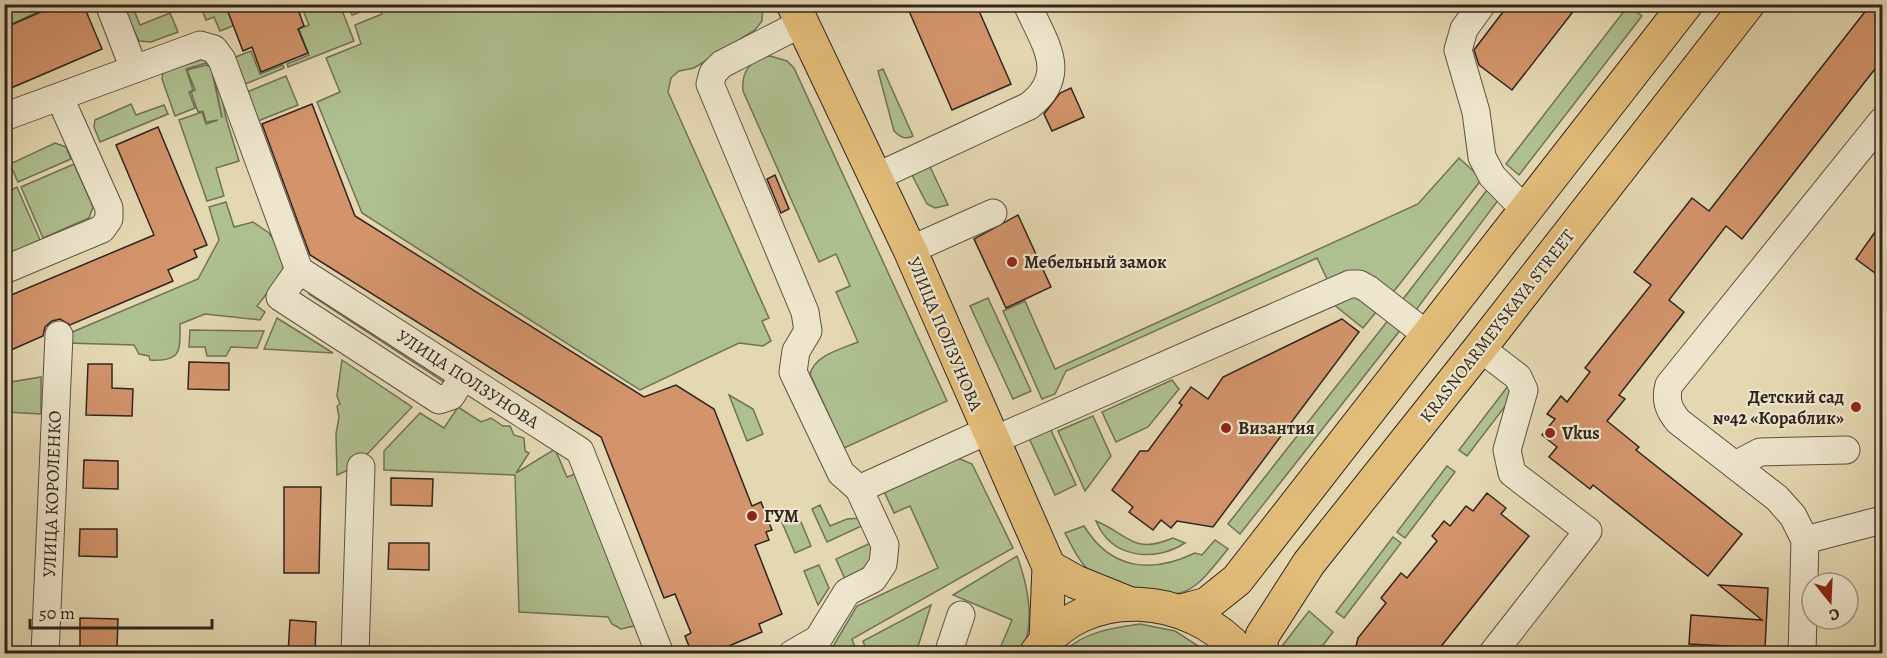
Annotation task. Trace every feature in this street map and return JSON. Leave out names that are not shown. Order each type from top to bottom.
[{"type":"main road","points":[[1182,611],[1207,604],[1237,580],[1686,4]]},
{"type":"main road","name":"KRASNOARMEYSKAYA STREET","points":[[1260,654],[1263,636],[1309,563],[1748,4]]},
{"type":"main road","name":"УЛИЦА ПОЛЗУНОВА","points":[[797,14],[910,250],[989,436],[1049,567],[1042,646]]},
{"type":"main road","points":[[1049,567],[1066,574],[1076,582],[1128,603]]},
{"type":"main road","points":[[1042,646],[1076,619],[1101,608],[1128,603],[1156,605],[1182,611],[1207,622],[1229,639],[1242,654]]},
{"type":"lane","points":[[4,117],[134,69],[109,4]]},
{"type":"lane","points":[[876,177],[1029,106],[1041,97],[1049,84],[1053,70],[1051,58],[1027,4]]},
{"type":"lane","points":[[1482,4],[1464,29],[1458,50],[1476,112],[1482,157],[1492,176],[1525,210]]},
{"type":"lane","points":[[792,654],[818,639],[848,592],[873,579],[883,564],[885,545],[859,489],[841,473],[793,372],[796,351],[808,331],[805,312],[710,84],[713,73],[722,64],[797,14]]},
{"type":"lane","name":"УЛИЦА ПОЛЗУНОВА","points":[[134,69],[200,45],[214,49],[222,60],[299,270],[280,297],[439,400],[451,396],[463,377],[580,451],[660,654]]},
{"type":"lane","points":[[4,270],[102,229],[109,219],[109,208],[60,98]]},
{"type":"lane","points":[[1802,654],[1805,540],[1793,516],[1777,498],[1671,413],[1666,394],[1669,385],[1882,122]]},
{"type":"lane","points":[[910,250],[993,213]]},
{"type":"lane","points":[[859,489],[1350,284],[1359,284],[1368,289],[1427,335]]},
{"type":"lane","name":"УЛИЦА КОРОЛЕНКО","points":[[45,654],[58,335]]},
{"type":"lane","points":[[1480,348],[1523,383],[1524,398],[1507,450],[1512,473],[1588,531],[1492,654]]},
{"type":"lane","points":[[1735,465],[1760,452],[1846,450]]},
{"type":"lane","points":[[355,654],[361,467]]},
{"type":"lane","points":[[1805,540],[1882,520]]},
{"type":"lane","points":[[948,654],[961,615]]},
{"type":"green space","points":[[53,5],[5,27],[5,12]]},
{"type":"green space","points":[[122,5],[132,5],[140,25],[170,13],[178,32],[151,42],[139,41]]},
{"type":"green space","points":[[200,5],[233,5],[240,23],[220,31],[214,17],[206,20]]},
{"type":"green space","points":[[313,5],[340,5],[354,41],[288,67],[287,64],[309,55],[299,29],[309,25],[304,13]]},
{"type":"green space","points":[[348,5],[369,5],[371,8],[352,15]]},
{"type":"green space","points":[[379,5],[763,5],[762,21],[755,30],[694,68],[679,71],[671,78],[668,92],[769,318],[762,321],[771,341],[763,346],[739,343],[640,390],[362,213],[317,102],[340,92],[326,58],[361,44],[355,25],[382,14]]},
{"type":"green space","points":[[1628,6],[1642,16],[1519,175],[1506,164]]},
{"type":"green space","points":[[251,51],[260,74],[283,65],[284,68],[243,85],[233,58]]},
{"type":"green space","points":[[770,56],[787,61],[794,68],[947,401],[844,448],[810,374],[813,367],[823,357],[858,342],[836,292],[850,286],[836,254],[819,262],[743,91],[744,78],[749,67],[757,60]]},
{"type":"green space","points":[[207,58],[215,63],[226,118],[239,161],[216,168],[224,196],[207,201],[179,120],[202,112],[206,124],[218,120],[206,122],[203,111],[198,112],[191,92],[195,90],[187,70],[206,65],[211,67],[222,118],[212,66],[206,63],[186,69],[193,90],[189,92],[195,108],[175,116],[162,79],[163,72]]},
{"type":"green space","points":[[883,69],[913,136],[903,137],[894,131],[878,71]]},
{"type":"green space","points":[[286,76],[298,105],[258,121],[247,92]]},
{"type":"green space","points":[[131,104],[136,115],[164,105],[168,114],[100,142],[94,127],[95,120]]},
{"type":"green space","points":[[55,143],[66,147],[71,159],[18,182],[10,164]]},
{"type":"green space","points":[[925,156],[948,205],[935,208],[927,204],[913,177],[913,167]]},
{"type":"green space","points":[[1459,158],[1482,179],[1391,295],[1330,285],[1317,258],[1066,371],[1055,394],[1042,399],[1003,311],[1025,301],[1055,369],[1418,204]]},
{"type":"green space","points":[[74,164],[93,207],[89,218],[43,238],[21,187]]},
{"type":"green space","points":[[17,187],[40,240],[5,256],[5,193]]},
{"type":"green space","points":[[1487,190],[1499,199],[1413,314],[1400,303]]},
{"type":"green space","points":[[226,202],[234,227],[253,222],[269,233],[275,242],[288,282],[275,283],[257,306],[265,312],[260,320],[205,314],[180,324],[177,353],[174,357],[160,360],[150,360],[149,356],[139,354],[134,345],[66,343],[63,336],[198,279],[219,240],[209,207]]},
{"type":"green space","points":[[314,286],[455,379],[450,386],[309,294]]},
{"type":"green space","points":[[1357,293],[1381,306],[1363,328],[1333,304]]},
{"type":"green space","points":[[988,298],[1031,391],[1013,399],[970,306]]},
{"type":"green space","points":[[1393,314],[1405,324],[1240,534],[1228,524]]},
{"type":"green space","points":[[277,318],[333,353],[264,349]]},
{"type":"green space","points":[[190,330],[264,331],[257,348],[231,347],[226,356],[207,356],[205,347],[189,347]]},
{"type":"green space","points":[[342,360],[412,407],[355,467],[337,475],[336,434],[339,417],[337,406],[340,404],[337,396]]},
{"type":"green space","points":[[41,377],[41,414],[5,412],[5,383]]},
{"type":"green space","points":[[1172,380],[1179,389],[1148,427],[1116,442],[1102,412]]},
{"type":"green space","points":[[1508,386],[1516,392],[1467,456],[1459,450]]},
{"type":"green space","points":[[729,395],[753,409],[763,434],[747,441]]},
{"type":"green space","points":[[458,407],[481,422],[491,418],[503,426],[510,426],[514,435],[524,438],[525,451],[529,453],[516,473],[555,449],[567,477],[578,473],[637,621],[634,626],[621,629],[612,624],[608,617],[519,612],[515,475],[384,470],[384,451],[420,413],[444,428]]},
{"type":"green space","points":[[1093,416],[1111,456],[1085,491],[1058,431]]},
{"type":"green space","points":[[1045,417],[1076,485],[1055,495],[1024,427]]},
{"type":"green space","points":[[960,459],[972,464],[1013,548],[852,639],[857,653],[822,654],[831,650],[857,606],[938,568],[910,506],[894,513],[883,489],[947,460]]},
{"type":"green space","points":[[1447,466],[1455,472],[1405,538],[1397,532]]},
{"type":"green space","points":[[820,505],[830,526],[847,519],[862,518],[866,524],[827,542],[812,509]]},
{"type":"green space","points":[[781,520],[801,522],[811,546],[795,553]]},
{"type":"green space","points":[[1096,521],[1140,544],[1159,543],[1173,538],[1185,543],[1160,553],[1147,555],[1134,553],[1112,543]]},
{"type":"green space","points":[[1084,526],[1107,552],[1133,564],[1163,564],[1195,553],[1202,555],[1215,540],[1228,549],[1204,578],[1186,591],[1163,595],[1136,592],[1109,584],[1090,572],[1082,563],[1065,533]]},
{"type":"green space","points":[[1393,537],[1401,543],[1344,618],[1336,612]]},
{"type":"green space","points":[[875,541],[873,555],[867,565],[845,579],[836,559]]},
{"type":"green space","points":[[1017,556],[1029,605],[1026,641],[1021,653],[998,653],[1012,620],[953,595]]},
{"type":"green space","points":[[819,565],[829,588],[818,605],[804,571]]},
{"type":"green space","points":[[931,605],[916,653],[867,653],[863,641]]},
{"type":"green space","points":[[1309,611],[1333,632],[1317,653],[1276,654]]},
{"type":"green space","points":[[1140,624],[1175,631],[1209,653],[1062,653],[1079,640],[1089,636],[1108,629]]},
{"type":"building","points":[[59,4],[83,4],[102,49],[4,91],[4,28]]},
{"type":"building","points":[[225,4],[296,4],[304,26],[298,29],[308,53],[261,72],[252,47],[243,51]]},
{"type":"building","points":[[906,4],[976,4],[1011,84],[952,110]]},
{"type":"building","points":[[1509,4],[1579,4],[1512,90],[1479,65],[1474,50]]},
{"type":"building","points":[[1871,4],[1882,4],[1882,60],[1742,239],[1726,226],[1669,300],[1684,312],[1619,395],[1625,399],[1607,421],[1639,447],[1636,450],[1742,534],[1708,576],[1593,485],[1590,489],[1549,457],[1557,447],[1542,435],[1555,419],[1547,414],[1561,396],[1567,402],[1590,372],[1585,368],[1651,285],[1634,272],[1692,198],[1709,211]]},
{"type":"building","points":[[1071,88],[1084,117],[1052,131],[1044,114],[1060,93]]},
{"type":"building","points":[[312,104],[355,216],[644,397],[676,385],[714,409],[752,506],[761,502],[772,530],[766,532],[769,540],[755,545],[782,614],[759,624],[762,632],[710,654],[692,654],[685,636],[691,633],[675,594],[664,598],[601,437],[310,255],[262,124]]},
{"type":"building","points":[[158,127],[207,245],[194,250],[197,257],[168,270],[173,281],[70,325],[60,319],[52,321],[45,327],[43,336],[4,353],[4,298],[154,235],[116,145]]},
{"type":"building","points":[[775,175],[789,209],[781,213],[767,179]]},
{"type":"building","name":"Мебельный замок","points":[[1018,215],[1051,287],[1006,308],[974,239]]},
{"type":"building","points":[[1882,222],[1882,264],[1875,273],[1856,259]]},
{"type":"building","name":"Византия","points":[[1342,319],[1359,332],[1213,527],[1177,521],[1171,528],[1161,520],[1153,530],[1129,512],[1133,507],[1112,490],[1140,451],[1148,451],[1182,405],[1179,403],[1191,387],[1208,399],[1223,377]]},
{"type":"building","points":[[189,362],[229,363],[229,390],[188,389]]},
{"type":"building","points":[[88,364],[112,364],[112,388],[133,389],[132,416],[86,415]]},
{"type":"building","points":[[84,460],[118,461],[118,489],[83,488]]},
{"type":"building","points":[[391,478],[433,479],[432,506],[391,505]]},
{"type":"building","points":[[284,487],[321,487],[319,573],[284,573]]},
{"type":"building","points":[[1487,493],[1506,508],[1501,514],[1529,536],[1435,654],[1354,654],[1358,638],[1386,603],[1381,598],[1401,573],[1407,578],[1437,541],[1432,536],[1444,521],[1450,526],[1466,506],[1473,511]]},
{"type":"building","points":[[80,529],[117,529],[117,557],[79,556]]},
{"type":"building","points":[[389,543],[429,543],[429,570],[388,569]]},
{"type":"building","points":[[1719,585],[1768,588],[1765,648],[1689,644],[1691,615],[1762,620]]},
{"type":"building","points":[[80,618],[118,619],[117,648],[80,647]]},
{"type":"building","points":[[290,620],[316,622],[315,654],[288,654]]},
{"type":"place","name":"Мебельный замок","points":[[1012,262]]},
{"type":"place","name":"Детский сад №42 «Кораблик»","points":[[1856,407]]},
{"type":"place","name":"Византия","points":[[1226,428]]},
{"type":"place","name":"Vkus","points":[[1550,433]]},
{"type":"place","name":"ГУМ","points":[[752,516]]}]
